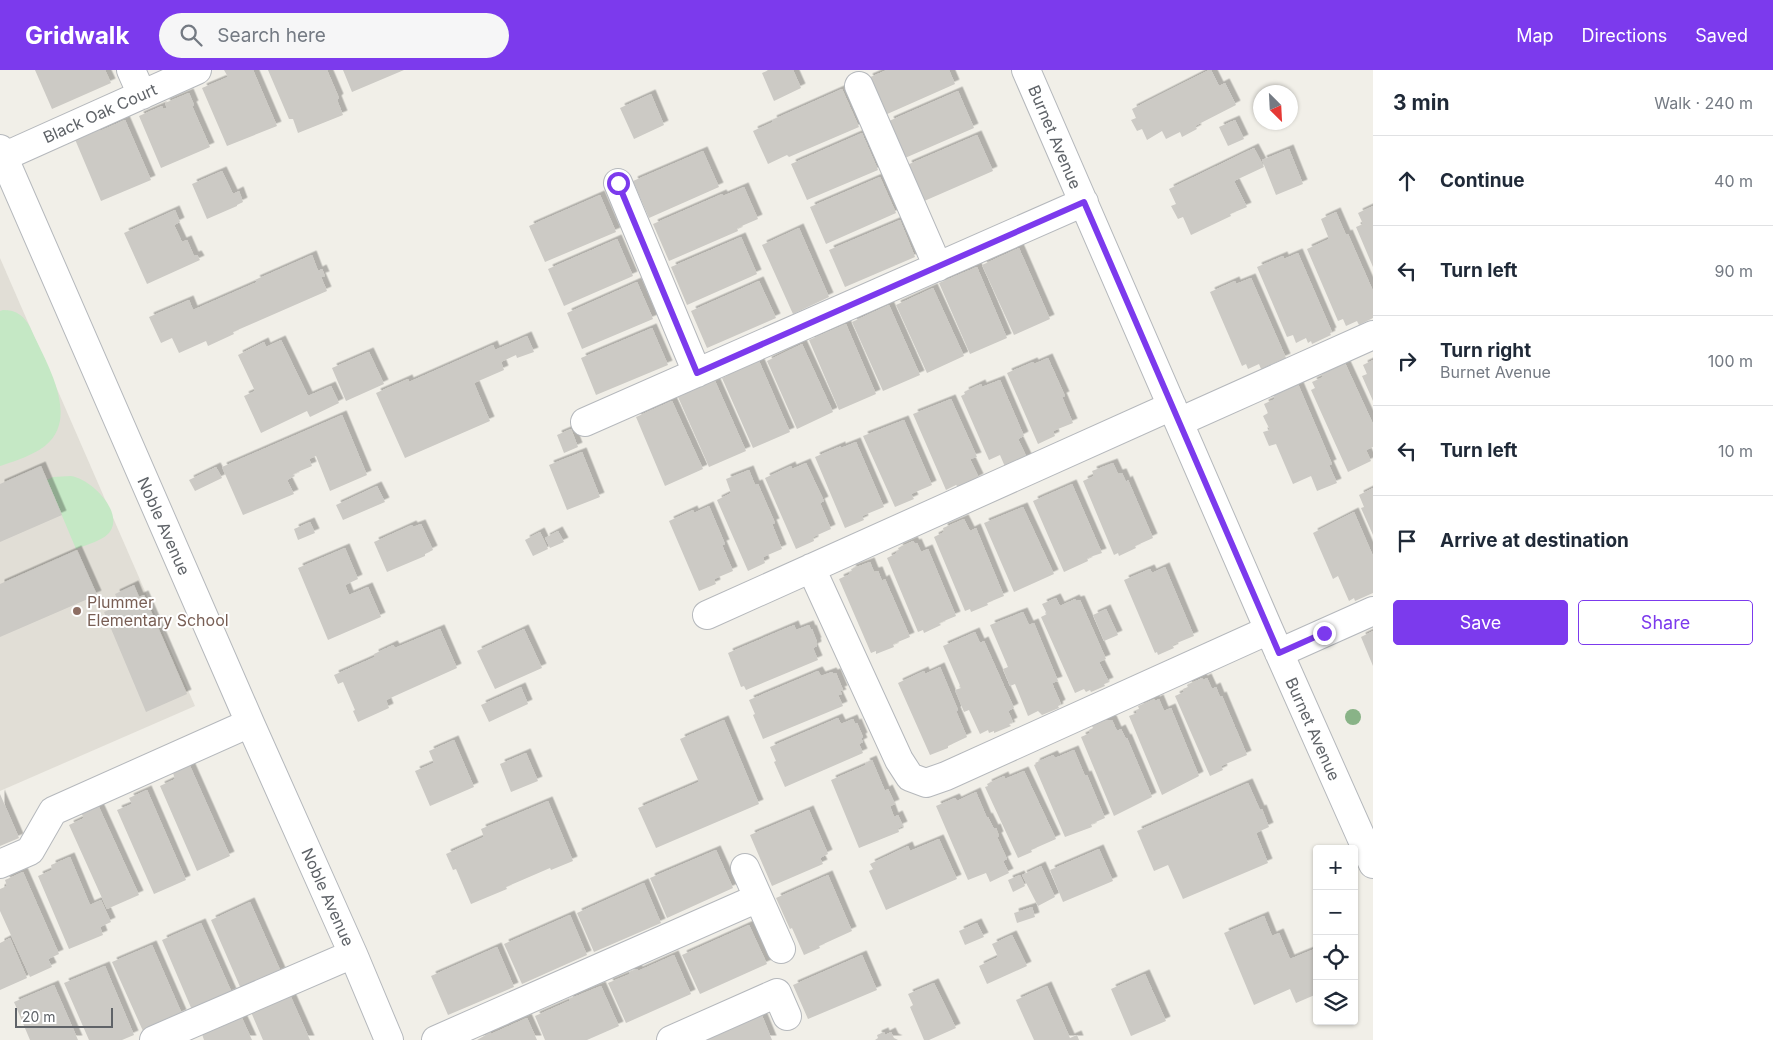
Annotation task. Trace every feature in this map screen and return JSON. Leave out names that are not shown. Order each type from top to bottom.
[{"type":"street","points":[[131,70],[142,95]]},
{"type":"street","name":"Black Oak Court","points":[[2,153],[197,70]]},
{"type":"street","name":"Burnet Avenue","points":[[1026,70],[1274,642],[1373,864]]},
{"type":"street","points":[[859,86],[938,267]]},
{"type":"street","name":"Noble Avenue","points":[[2,153],[389,1040]]},
{"type":"street","points":[[618,183],[697,373]]},
{"type":"street","points":[[585,422],[1084,202]]},
{"type":"street","points":[[708,615],[811,568],[1175,414],[1373,335]]},
{"type":"street","points":[[811,568],[899,760],[910,776],[926,783],[1274,642],[1373,611]]},
{"type":"street","points":[[0,864],[30,851],[54,811],[250,723]]},
{"type":"street","points":[[745,868],[781,948]]},
{"type":"street","points":[[436,1040],[758,898]]},
{"type":"street","points":[[154,1040],[353,954]]},
{"type":"street","points":[[671,1040],[777,993],[787,1016]]},
{"type":"shaded area","name":"Plummer Elementary School","points":[[0,258],[195,706],[0,791]]},
{"type":"green space","points":[[0,311],[19,314],[30,327],[56,387],[60,403],[60,419],[56,433],[46,445],[30,455],[0,466]]},
{"type":"green space","points":[[71,476],[87,483],[103,497],[112,514],[113,522],[111,530],[105,537],[76,549],[47,480],[53,477]]},
{"type":"building","points":[[35,70],[105,70],[111,83],[52,109]]},
{"type":"building","points":[[224,70],[253,70],[277,126],[227,146],[202,88],[228,77]]},
{"type":"building","points":[[268,70],[327,70],[339,98],[337,100],[343,115],[298,133],[293,119],[289,119]]},
{"type":"building","points":[[343,70],[404,70],[352,92]]},
{"type":"building","points":[[769,70],[793,70],[801,88],[774,101],[762,73]]},
{"type":"building","points":[[887,70],[949,70],[955,84],[885,115],[868,78]]},
{"type":"building","points":[[1211,70],[1219,86],[1225,83],[1236,105],[1195,126],[1197,129],[1182,137],[1180,132],[1166,139],[1162,131],[1147,140],[1142,129],[1137,131],[1131,120],[1136,118],[1132,109]]},
{"type":"building","points":[[842,89],[859,127],[768,164],[753,131],[773,122],[772,120]]},
{"type":"building","points":[[958,91],[974,128],[905,158],[889,121]]},
{"type":"building","points":[[189,93],[194,105],[192,106],[210,147],[161,168],[139,116],[162,106],[163,109],[167,108],[165,103]]},
{"type":"building","points":[[651,94],[664,125],[634,139],[620,108]]},
{"type":"building","points":[[125,120],[151,180],[101,201],[74,137],[98,127],[100,131]]},
{"type":"building","points":[[1235,120],[1244,139],[1228,146],[1219,127]]},
{"type":"building","points":[[862,133],[878,170],[807,200],[791,164]]},
{"type":"building","points":[[977,135],[993,171],[922,202],[907,165]]},
{"type":"building","points":[[1254,148],[1264,167],[1234,181],[1247,207],[1191,235],[1183,217],[1178,219],[1171,206],[1176,204],[1169,189]]},
{"type":"building","points":[[1289,149],[1303,184],[1276,195],[1262,160]]},
{"type":"building","points":[[703,151],[719,187],[649,218],[633,181]]},
{"type":"building","points":[[222,171],[233,194],[239,191],[243,202],[207,219],[192,184]]},
{"type":"building","points":[[880,177],[896,213],[826,244],[810,207]]},
{"type":"building","points":[[744,187],[758,219],[737,228],[738,231],[669,261],[653,224],[722,194],[723,196]]},
{"type":"building","points":[[600,195],[616,232],[545,262],[529,226]]},
{"type":"building","points":[[1373,206],[1373,267],[1356,227],[1363,224],[1358,213]]},
{"type":"building","points":[[175,210],[180,222],[174,225],[182,242],[187,240],[194,256],[197,255],[200,260],[147,284],[124,233]]},
{"type":"building","points":[[1336,212],[1346,235],[1348,234],[1373,291],[1373,318],[1359,325],[1357,321],[1346,326],[1343,319],[1338,321],[1307,249],[1329,239],[1321,219]]},
{"type":"building","points":[[900,220],[915,257],[845,287],[829,250]]},
{"type":"building","points":[[799,228],[829,297],[793,314],[762,245]]},
{"type":"building","points":[[741,237],[757,274],[687,305],[671,267]]},
{"type":"building","points":[[617,239],[633,276],[564,306],[548,269]]},
{"type":"building","points":[[1019,248],[1050,319],[1014,335],[982,265]]},
{"type":"building","points":[[1298,253],[1332,332],[1330,333],[1331,335],[1312,344],[1311,341],[1308,343],[1306,338],[1296,343],[1293,335],[1287,337],[1257,267],[1283,256],[1284,259]]},
{"type":"building","points":[[312,255],[318,271],[322,269],[325,276],[321,277],[327,291],[233,332],[234,334],[208,346],[206,341],[179,353],[172,338],[161,343],[149,317],[189,300],[193,310]]},
{"type":"building","points":[[977,267],[1007,338],[970,354],[939,283]]},
{"type":"building","points":[[1251,278],[1286,358],[1261,369],[1259,364],[1248,369],[1246,364],[1242,366],[1210,292],[1235,281],[1236,284]]},
{"type":"building","points":[[759,281],[776,318],[707,348],[691,311]]},
{"type":"building","points":[[637,282],[653,319],[582,349],[567,313]]},
{"type":"building","points":[[933,288],[964,356],[927,373],[896,305]]},
{"type":"building","points":[[889,305],[920,375],[883,391],[852,322]]},
{"type":"building","points":[[846,324],[876,394],[839,410],[809,340]]},
{"type":"building","points":[[652,328],[668,365],[596,395],[581,358]]},
{"type":"building","points":[[527,336],[534,352],[517,358],[516,355],[501,362],[504,370],[474,383],[490,421],[405,458],[376,393],[408,379],[409,382],[493,345],[495,350]]},
{"type":"building","points":[[281,340],[308,396],[331,386],[339,403],[310,417],[307,411],[261,433],[244,396],[255,391],[238,355],[264,342],[266,347]]},
{"type":"building","points":[[802,344],[833,412],[797,429],[767,361]]},
{"type":"building","points":[[369,352],[384,384],[346,401],[332,368]]},
{"type":"building","points":[[1048,358],[1065,396],[1062,397],[1073,423],[1053,431],[1055,436],[1038,444],[1007,373]]},
{"type":"building","points":[[1373,360],[1373,401],[1362,376],[1367,374],[1363,365]]},
{"type":"building","points":[[759,361],[790,432],[753,448],[722,378]]},
{"type":"building","points":[[1345,363],[1373,424],[1373,447],[1366,450],[1371,461],[1348,472],[1311,390],[1315,388],[1312,382],[1323,377],[1321,373]]},
{"type":"building","points":[[1000,380],[1024,436],[1018,439],[1028,460],[1006,469],[1000,455],[989,460],[961,396],[965,394],[964,392],[981,384],[982,387]]},
{"type":"building","points":[[715,381],[746,451],[709,467],[678,397]]},
{"type":"building","points":[[1294,384],[1295,386],[1298,384],[1332,464],[1329,465],[1337,483],[1317,491],[1311,476],[1293,484],[1276,444],[1269,446],[1263,432],[1270,430],[1263,416],[1268,413],[1264,404],[1275,399],[1273,395],[1277,394],[1276,392]]},
{"type":"building","points":[[951,399],[977,457],[970,459],[979,478],[960,488],[956,485],[946,490],[913,414]]},
{"type":"building","points":[[672,401],[703,469],[665,486],[636,417]]},
{"type":"building","points":[[342,415],[367,475],[330,491],[316,456],[309,459],[312,466],[293,474],[295,476],[287,480],[294,494],[243,515],[222,467]]},
{"type":"building","points":[[904,420],[932,485],[911,494],[914,499],[895,507],[863,436]]},
{"type":"building","points":[[571,429],[578,447],[564,453],[557,435]]},
{"type":"building","points":[[856,442],[884,507],[862,516],[864,520],[845,528],[815,457]]},
{"type":"building","points":[[582,452],[600,497],[567,510],[549,465]]},
{"type":"building","points":[[806,463],[824,501],[820,503],[831,529],[813,537],[814,541],[796,549],[765,478],[791,466],[792,469]]},
{"type":"building","points":[[1113,463],[1118,474],[1122,473],[1126,482],[1128,480],[1153,538],[1119,556],[1118,553],[1114,555],[1083,481],[1094,476],[1092,471]]},
{"type":"building","points":[[41,466],[62,515],[0,542],[0,484]]},
{"type":"building","points":[[216,467],[222,478],[195,491],[189,480]]},
{"type":"building","points":[[749,470],[755,485],[758,484],[775,523],[772,524],[782,549],[763,557],[765,563],[748,571],[717,500],[731,493],[726,479]]},
{"type":"building","points":[[1072,484],[1102,553],[1087,558],[1088,561],[1064,572],[1033,501]]},
{"type":"building","points":[[377,486],[385,502],[343,520],[336,505]]},
{"type":"building","points":[[1373,488],[1373,535],[1361,508],[1364,507],[1359,495]]},
{"type":"building","points":[[709,506],[725,544],[722,545],[733,571],[714,579],[716,584],[699,591],[669,521],[693,510],[694,513]]},
{"type":"building","points":[[1023,507],[1054,574],[1014,592],[984,523]]},
{"type":"building","points":[[1354,512],[1373,556],[1373,593],[1355,601],[1354,598],[1349,601],[1338,576],[1333,579],[1313,533]]},
{"type":"building","points":[[964,519],[970,531],[976,528],[1004,596],[971,612],[970,609],[965,611],[934,537],[944,532],[943,528]]},
{"type":"building","points":[[310,522],[315,533],[298,540],[294,529]]},
{"type":"building","points":[[421,524],[433,550],[425,554],[425,556],[387,572],[374,542],[412,525],[413,527]]},
{"type":"building","points":[[558,531],[564,542],[550,548],[545,538]]},
{"type":"building","points":[[540,532],[548,549],[533,556],[525,540]]},
{"type":"building","points":[[913,541],[915,544],[917,543],[921,552],[928,549],[956,616],[939,623],[941,625],[924,633],[923,630],[918,632],[887,558],[897,553],[898,548]]},
{"type":"building","points":[[345,548],[358,579],[345,585],[349,595],[368,587],[381,617],[328,640],[298,568]]},
{"type":"building","points":[[77,550],[97,595],[0,637],[0,584]]},
{"type":"building","points":[[870,562],[874,572],[878,571],[882,581],[885,579],[910,637],[893,644],[894,647],[876,654],[876,651],[871,653],[839,579],[850,574],[851,569]]},
{"type":"building","points":[[1165,567],[1194,636],[1172,645],[1174,648],[1158,655],[1157,652],[1155,653],[1124,580],[1150,569],[1152,573]]},
{"type":"building","points":[[134,585],[139,597],[144,595],[187,694],[146,712],[104,612],[120,605],[115,594]]},
{"type":"building","points":[[1056,598],[1060,606],[1075,599],[1076,601],[1080,600],[1106,659],[1099,662],[1109,682],[1104,684],[1105,686],[1091,692],[1090,690],[1086,692],[1084,689],[1075,693],[1041,617],[1047,614],[1042,604]]},
{"type":"building","points":[[1106,609],[1118,635],[1104,641],[1093,615]]},
{"type":"building","points":[[1023,612],[1029,625],[1034,623],[1058,681],[1052,683],[1061,704],[1058,706],[1059,708],[1042,715],[1038,711],[1028,716],[1015,684],[1010,686],[1003,669],[1008,667],[990,625]]},
{"type":"building","points":[[794,625],[796,630],[809,625],[812,629],[817,642],[817,646],[813,648],[818,660],[746,690],[744,686],[741,687],[728,653]]},
{"type":"building","points":[[440,629],[457,668],[386,700],[389,708],[358,722],[343,682],[338,684],[334,675],[375,657],[374,654],[393,645],[395,648]]},
{"type":"building","points":[[524,629],[542,668],[495,689],[477,651]]},
{"type":"building","points":[[1373,631],[1373,666],[1361,637]]},
{"type":"building","points":[[975,632],[980,643],[984,641],[1014,708],[1008,711],[1013,722],[1009,724],[1011,726],[994,733],[994,731],[989,733],[988,730],[980,734],[969,710],[964,712],[955,690],[961,688],[943,646]]},
{"type":"building","points":[[940,667],[967,737],[948,746],[948,748],[930,755],[898,683],[924,671],[925,674]]},
{"type":"building","points":[[818,671],[821,676],[832,672],[833,674],[836,673],[843,690],[840,691],[842,694],[838,695],[843,706],[763,739],[749,700]]},
{"type":"building","points":[[1202,678],[1203,680],[1207,678],[1212,689],[1216,687],[1220,697],[1222,696],[1247,755],[1221,766],[1223,770],[1210,776],[1175,696],[1184,692],[1183,689],[1188,687],[1187,685]]},
{"type":"building","points":[[521,687],[528,704],[489,722],[481,705]]},
{"type":"building","points":[[1155,699],[1155,701],[1159,699],[1164,711],[1171,708],[1199,776],[1162,795],[1129,716],[1137,713],[1138,706]]},
{"type":"building","points":[[838,718],[841,724],[853,719],[855,724],[857,723],[863,737],[861,738],[863,742],[859,744],[863,753],[785,787],[774,762],[776,761],[770,747]]},
{"type":"building","points":[[724,720],[759,804],[656,848],[638,808],[699,782],[680,739]]},
{"type":"building","points":[[1112,720],[1117,731],[1121,729],[1127,738],[1152,797],[1114,816],[1081,737],[1090,733],[1089,730],[1093,728],[1092,726]]},
{"type":"building","points":[[454,740],[474,787],[430,806],[415,771],[434,763],[429,751]]},
{"type":"building","points":[[1074,750],[1105,818],[1091,824],[1092,827],[1065,837],[1034,765],[1053,755],[1055,758]]},
{"type":"building","points":[[526,753],[538,781],[511,792],[500,764]]},
{"type":"building","points":[[872,760],[885,791],[888,789],[895,804],[890,806],[894,817],[898,815],[903,826],[898,828],[899,832],[859,848],[831,780],[866,765],[865,763]]},
{"type":"building","points":[[190,766],[230,856],[197,871],[160,786],[175,779],[173,773]]},
{"type":"building","points":[[1024,771],[1056,839],[1018,858],[985,787],[988,786],[987,784],[1004,776],[1005,779]]},
{"type":"building","points":[[1248,783],[1269,827],[1256,833],[1268,863],[1183,899],[1168,865],[1154,871],[1137,831]]},
{"type":"building","points":[[147,790],[186,880],[154,894],[117,810],[132,804],[129,798]]},
{"type":"building","points":[[976,792],[987,818],[994,829],[996,828],[999,836],[997,837],[1007,859],[1003,861],[1009,873],[990,882],[986,873],[968,880],[936,806],[955,798],[957,801]]},
{"type":"building","points":[[0,794],[19,838],[0,846]]},
{"type":"building","points":[[548,801],[573,861],[551,870],[550,868],[471,904],[456,869],[453,870],[446,854],[484,837],[481,829]]},
{"type":"building","points":[[98,805],[139,895],[107,909],[69,825],[84,818],[81,813]]},
{"type":"building","points":[[809,810],[828,854],[820,858],[823,864],[772,886],[750,835]]},
{"type":"building","points":[[939,839],[957,879],[886,910],[869,871],[873,869],[870,864],[908,846],[910,851]]},
{"type":"building","points":[[1099,849],[1113,881],[1063,902],[1050,870]]},
{"type":"building","points":[[716,850],[733,888],[667,918],[650,878]]},
{"type":"building","points":[[70,857],[90,905],[101,900],[111,922],[100,927],[103,935],[69,949],[38,876],[52,870],[51,865]]},
{"type":"building","points":[[1041,866],[1055,897],[1038,906],[1022,875]]},
{"type":"building","points":[[23,872],[59,954],[48,959],[52,967],[30,977],[0,911],[0,889],[7,886],[5,880]]},
{"type":"building","points":[[828,875],[852,931],[804,955],[776,898]]},
{"type":"building","points":[[1020,875],[1025,886],[1013,892],[1008,880]]},
{"type":"building","points":[[644,883],[661,923],[594,952],[577,913]]},
{"type":"building","points":[[250,902],[281,972],[241,989],[211,920]]},
{"type":"building","points":[[1032,907],[1035,917],[1017,923],[1014,913]]},
{"type":"building","points":[[570,915],[587,955],[522,984],[504,944]]},
{"type":"building","points":[[1264,916],[1272,936],[1279,933],[1290,959],[1313,950],[1313,996],[1296,1003],[1290,989],[1254,1005],[1224,933]]},
{"type":"building","points":[[201,923],[232,993],[192,1010],[162,940]]},
{"type":"building","points":[[977,923],[984,937],[965,945],[959,931]]},
{"type":"building","points":[[749,925],[767,964],[700,994],[682,955]]},
{"type":"building","points":[[1012,935],[1027,966],[987,984],[979,966],[998,957],[992,944]]},
{"type":"building","points":[[10,938],[27,978],[0,990],[0,943]]},
{"type":"building","points":[[152,945],[182,1014],[143,1031],[112,962]]},
{"type":"building","points":[[497,947],[514,987],[448,1015],[431,976]]},
{"type":"building","points":[[674,955],[691,994],[626,1023],[608,983],[630,974],[629,972],[637,969],[638,971]]},
{"type":"building","points":[[862,955],[877,990],[808,1019],[793,985]]},
{"type":"building","points":[[105,966],[134,1035],[122,1040],[89,1040],[64,983]]},
{"type":"building","points":[[1145,974],[1166,1021],[1131,1036],[1111,989]]},
{"type":"building","points":[[934,983],[956,1028],[929,1040],[924,1040],[910,1007],[913,1005],[908,994]]},
{"type":"building","points":[[54,985],[78,1040],[30,1040],[14,1002]]},
{"type":"building","points":[[601,986],[619,1026],[587,1040],[545,1040],[535,1016]]},
{"type":"building","points":[[1047,986],[1070,1038],[1077,1035],[1079,1040],[1034,1040],[1016,1000]]},
{"type":"building","points":[[290,995],[310,1040],[263,1040],[251,1012]]},
{"type":"building","points":[[761,1013],[772,1040],[697,1040]]},
{"type":"building","points":[[241,1016],[252,1040],[204,1040],[202,1034]]},
{"type":"building","points":[[527,1018],[537,1040],[477,1040],[491,1032],[491,1034]]},
{"type":"building","points":[[884,1032],[885,1035],[891,1032],[894,1038],[898,1040],[875,1040],[878,1038],[877,1035]]},
{"type":"place","name":"Plummer Elementary School","points":[[77,611]]},
{"type":"route","points":[[618,183],[697,373],[1084,202],[1279,653],[1324,633]]}]
